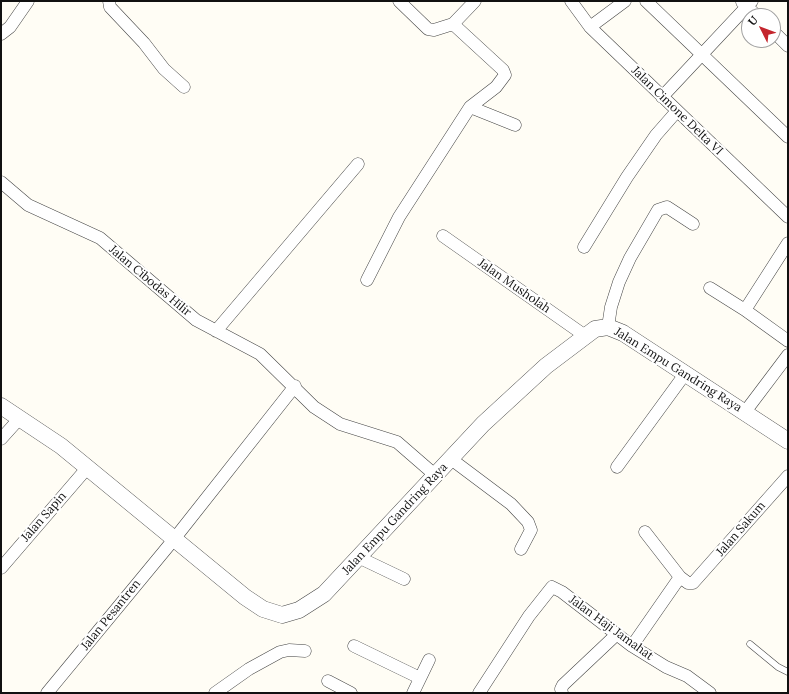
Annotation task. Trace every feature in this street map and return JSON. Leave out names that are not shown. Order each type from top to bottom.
[{"type":"street","points":[[1,34],[10,27],[28,1]]},
{"type":"street","points":[[109,1],[110,7],[144,43],[164,69],[184,88]]},
{"type":"street","points":[[399,1],[430,30],[453,24],[475,1]]},
{"type":"street","name":"Jalan Cimone Delta VI","points":[[572,1],[590,27],[788,216]]},
{"type":"street","points":[[590,27],[625,1]]},
{"type":"street","points":[[646,1],[788,137]]},
{"type":"street","points":[[662,97],[747,3]]},
{"type":"street","points":[[367,280],[398,217],[470,107],[496,87],[505,75],[503,70],[453,24]]},
{"type":"street","points":[[470,107],[515,125]]},
{"type":"street","points":[[584,247],[648,147],[677,111]]},
{"type":"street","points":[[216,331],[358,164]]},
{"type":"street","name":"Jalan Cibodas Hilir","points":[[1,182],[28,205],[100,238],[196,320],[260,354],[295,386],[314,407],[340,424],[397,442],[435,475]]},
{"type":"street","points":[[608,327],[610,306],[619,282],[630,258],[658,210],[668,207],[693,224]]},
{"type":"street","name":"Jalan Musholah","points":[[443,236],[584,335]]},
{"type":"street","points":[[745,310],[788,243]]},
{"type":"street","points":[[710,288],[745,310],[788,341]]},
{"type":"street","name":"Jalan Empu Gandring Raya","points":[[1,406],[61,446],[88,467],[245,597],[263,609],[282,615],[299,610],[324,594],[360,558],[483,424],[546,366],[584,335],[595,329],[608,327],[624,333],[788,441]]},
{"type":"street","points":[[745,412],[788,355]]},
{"type":"street","points":[[617,467],[685,374]]},
{"type":"street","points":[[175,538],[295,386]]},
{"type":"street","points":[[1,439],[19,419]]},
{"type":"street","points":[[451,459],[511,504],[528,522],[531,530],[521,549]]},
{"type":"street","name":"Jalan Sapin","points":[[1,568],[88,467]]},
{"type":"street","name":"Jalan Sakum","points":[[680,577],[688,583],[695,581],[788,476]]},
{"type":"street","points":[[632,646],[680,577],[645,532]]},
{"type":"street","name":"Jalan Pesantren","points":[[47,693],[175,538]]},
{"type":"street","points":[[360,558],[404,578]]},
{"type":"street","name":"Jalan Haji Jamahat","points":[[479,693],[529,616],[552,587],[562,592],[632,646],[666,668],[687,676],[708,692]]},
{"type":"street","points":[[562,693],[561,689],[563,685],[617,634]]},
{"type":"street","points":[[354,646],[420,678]]},
{"type":"street","points":[[215,693],[249,669],[280,652],[289,650],[305,651]]},
{"type":"street","points":[[413,693],[428,660]]},
{"type":"street","points":[[328,681],[351,693]]},
{"type":"lane","points":[[750,644],[778,667],[788,672]]}]
